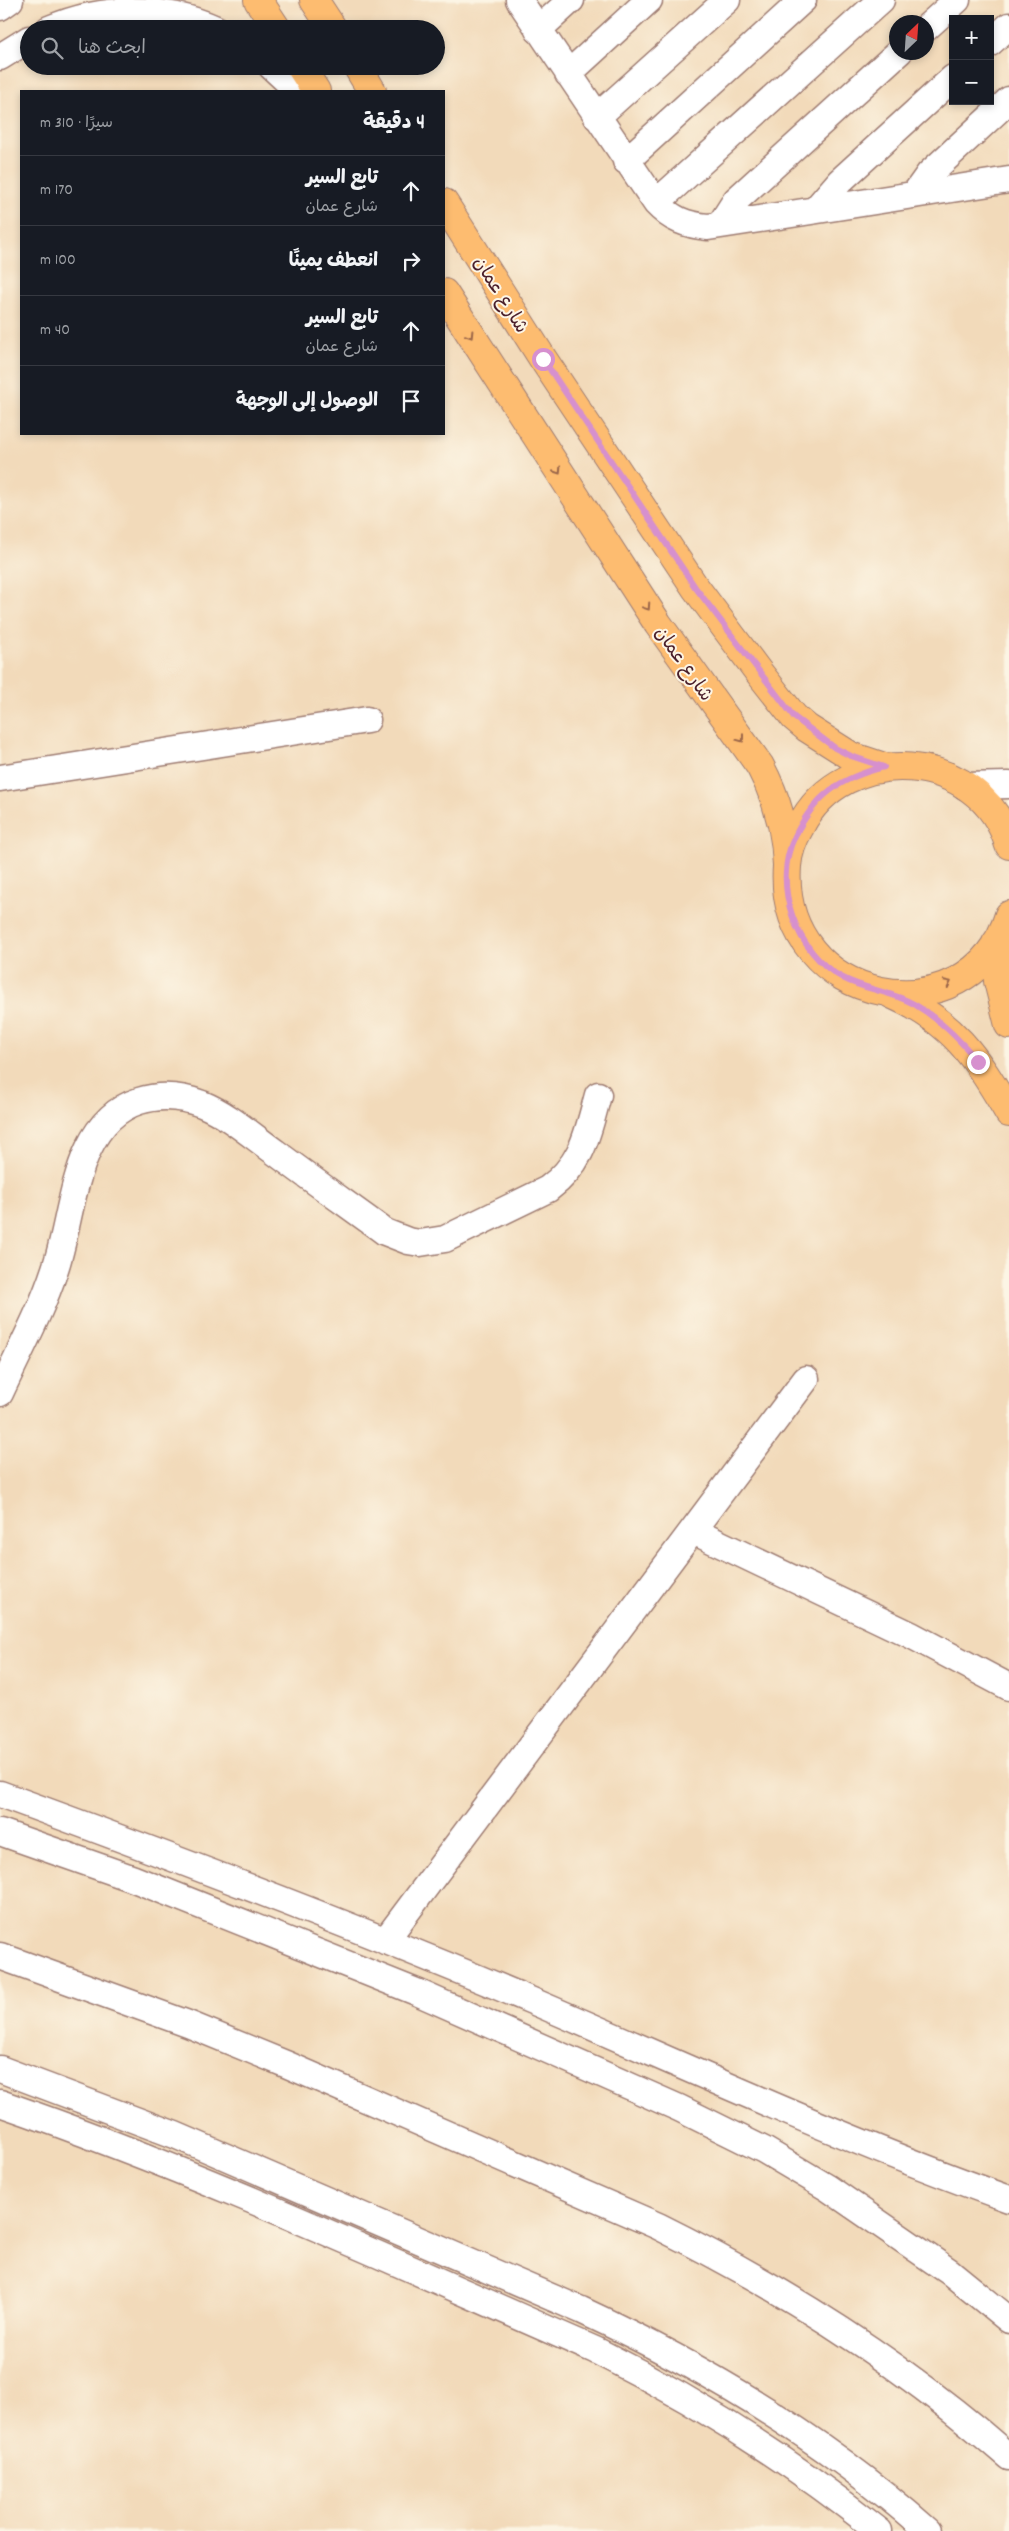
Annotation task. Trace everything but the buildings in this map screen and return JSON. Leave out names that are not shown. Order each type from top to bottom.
[{"type":"main road","points":[[258,0],[270,20]]},
{"type":"main road","points":[[314,0],[327,20]]},
{"type":"main road","points":[[306,75],[315,90]]},
{"type":"main road","points":[[362,75],[371,90]]},
{"type":"main road","name":"شارع عمان","points":[[445,205],[543,359],[695,587],[794,717],[807,728],[851,756],[884,767]]},
{"type":"main road","name":"شارع عمان","points":[[445,295],[658,624],[760,766],[779,810],[786,844],[787,865]]},
{"type":"main road","points":[[1009,845],[997,819],[983,801],[965,786],[947,776],[926,769],[905,766],[884,767],[860,773],[838,784],[819,800],[804,819],[793,841],[787,865],[787,891],[792,917],[804,940],[820,961],[841,977],[865,988],[891,994],[916,993],[940,987],[962,976],[981,962],[996,943],[1009,915]]},
{"type":"main road","points":[[996,943],[998,981],[1009,1025]]},
{"type":"main road","points":[[891,994],[930,1015],[964,1044],[978,1062],[1009,1113]]},
{"type":"street","points":[[0,7],[10,0]]},
{"type":"street","points":[[62,20],[81,5],[101,0]]},
{"type":"street","points":[[519,0],[656,203],[674,219],[684,223],[708,227],[1009,180]]},
{"type":"street","points":[[538,30],[571,0]]},
{"type":"street","points":[[568,74],[649,0]]},
{"type":"street","points":[[597,117],[727,0]]},
{"type":"street","points":[[626,161],[803,0]]},
{"type":"street","points":[[656,203],[881,0]]},
{"type":"street","points":[[934,21],[957,0]]},
{"type":"street","points":[[78,20],[103,13],[145,11],[191,20]]},
{"type":"street","points":[[994,39],[1009,26]]},
{"type":"street","points":[[0,57],[20,45]]},
{"type":"street","points":[[720,225],[736,200],[890,60]]},
{"type":"street","points":[[281,75],[297,90]]},
{"type":"street","points":[[815,210],[840,181],[949,82]]},
{"type":"street","points":[[914,195],[929,174],[1009,100]]},
{"type":"street","points":[[0,778],[367,720]]},
{"type":"street","points":[[965,786],[1009,785]]},
{"type":"street","points":[[0,1393],[48,1290],[63,1245],[81,1165],[87,1150],[106,1122],[119,1111],[135,1102],[151,1097],[186,1098],[218,1112],[384,1232],[408,1241],[420,1243],[433,1242],[456,1234],[548,1189],[562,1179],[581,1152],[598,1095]]},
{"type":"street","points":[[385,1941],[806,1379]]},
{"type":"street","points":[[693,1531],[911,1636],[1009,1687]]},
{"type":"street","points":[[0,1794],[169,1856],[385,1941],[528,1999],[852,2140],[1009,2199]]},
{"type":"street","points":[[0,1832],[134,1879],[419,1994],[680,2108],[764,2150],[828,2188],[950,2272],[1009,2320]]},
{"type":"street","points":[[0,1956],[188,2024],[288,2065],[649,2222],[699,2246],[771,2285],[877,2353],[928,2390],[1009,2457]]},
{"type":"street","points":[[0,2069],[175,2135],[581,2310],[640,2338],[754,2402],[809,2438],[862,2477],[928,2531]]},
{"type":"street","points":[[0,2103],[230,2191],[595,2350],[688,2399],[745,2433],[793,2465],[879,2531]]},
{"type":"route","points":[[543,359],[695,587],[794,717],[835,748],[851,756],[884,767],[860,773],[838,784],[819,800],[804,819],[793,841],[787,865],[787,891],[792,917],[804,940],[820,961],[841,977],[865,988],[891,994],[911,1003],[930,1015],[948,1028],[978,1062]]}]
